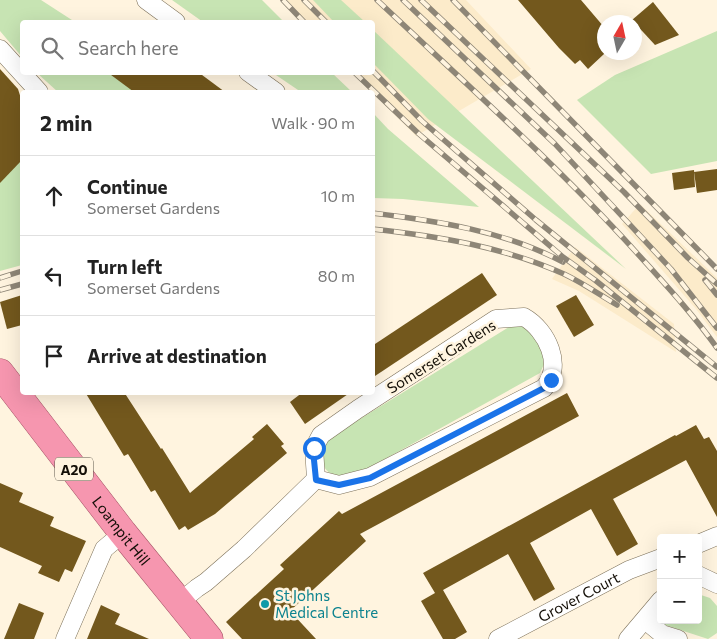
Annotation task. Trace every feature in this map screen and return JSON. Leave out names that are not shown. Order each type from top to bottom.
[{"type":"highway","name":"Loampit Hill","points":[[0,373],[123,533],[209,639]]},
{"type":"street","points":[[146,0],[173,20]]},
{"type":"street","points":[[0,49],[20,71]]},
{"type":"street","points":[[24,75],[37,90]]},
{"type":"street","points":[[252,75],[273,90]]},
{"type":"street","name":"Somerset Gardens","points":[[524,317],[543,335],[552,350],[553,370],[551,380],[544,388],[370,478],[339,485],[316,480],[314,448],[321,435],[496,320],[524,317]]},
{"type":"street","points":[[180,602],[244,548],[316,480]]},
{"type":"street","points":[[65,639],[104,549],[123,533]]},
{"type":"street","points":[[702,542],[717,536]]},
{"type":"street","name":"Grover Court","points":[[498,639],[629,570],[657,560]]},
{"type":"street","points":[[702,577],[717,584]]},
{"type":"street","points":[[628,639],[657,605]]},
{"type":"street","points":[[645,620],[662,634],[678,639]]},
{"type":"shaded area","points":[[281,0],[466,0],[531,69],[416,136],[375,95],[375,90],[370,90],[355,75],[375,75],[375,20],[302,20]]},
{"type":"shaded area","points":[[640,204],[717,278],[717,337],[696,309],[622,224]]},
{"type":"shaded area","points":[[575,247],[674,324],[676,352],[579,291],[552,279]]},
{"type":"green space","points":[[0,0],[41,0],[72,20],[20,20],[20,55],[0,31]]},
{"type":"green space","points":[[172,0],[262,0],[282,20],[200,20]]},
{"type":"green space","points":[[313,0],[341,0],[363,20],[332,20]]},
{"type":"green space","points":[[717,31],[717,161],[651,174],[577,100],[615,75]]},
{"type":"green space","points":[[375,32],[626,269],[428,119],[375,65]]},
{"type":"green space","points":[[39,75],[148,75],[170,90],[56,90]]},
{"type":"green space","points":[[276,75],[334,75],[350,90],[298,90]]},
{"type":"green space","points":[[0,102],[1,142],[20,155],[20,266],[0,271]]},
{"type":"green space","points":[[375,115],[388,129],[479,207],[375,198]]},
{"type":"green space","points":[[522,326],[533,332],[543,350],[545,362],[540,373],[356,475],[339,476],[326,470],[323,465],[322,449],[326,442],[334,435],[509,327]]},
{"type":"green space","points":[[702,595],[710,598],[717,606],[717,633],[708,639],[662,624],[702,624]]},
{"type":"building","points":[[518,0],[581,0],[597,19],[598,60],[588,69],[580,60],[575,64]]},
{"type":"building","points":[[653,2],[679,35],[655,45],[642,31],[642,15],[638,15]]},
{"type":"building","points":[[0,69],[18,89],[20,96],[20,162],[0,183]]},
{"type":"building","points":[[111,75],[202,75],[222,90],[131,90]]},
{"type":"building","points":[[717,169],[717,190],[697,193],[694,172]]},
{"type":"building","points":[[694,170],[695,187],[674,190],[672,173]]},
{"type":"building","points":[[482,273],[497,295],[375,376],[375,344]]},
{"type":"building","points":[[576,295],[594,325],[574,337],[556,306]]},
{"type":"building","points":[[20,296],[20,326],[7,329],[0,302]]},
{"type":"building","points":[[567,393],[579,416],[360,534],[366,541],[290,611],[316,639],[242,639],[226,622],[284,569],[280,565],[339,511],[342,514]]},
{"type":"building","points":[[87,395],[126,395],[190,493],[254,439],[252,437],[267,424],[284,444],[281,446],[287,453],[215,514],[188,530],[185,526],[179,530],[155,490],[151,492],[128,454],[124,456]]},
{"type":"building","points":[[299,395],[347,395],[305,424],[290,402]]},
{"type":"building","points":[[696,425],[704,439],[709,437],[717,451],[717,517],[686,460],[613,499],[638,544],[617,556],[591,509],[530,543],[555,589],[534,601],[508,554],[443,590],[467,632],[455,639],[443,639],[421,601],[435,593],[423,573]]},
{"type":"building","points":[[0,483],[23,493],[19,502],[54,517],[50,526],[86,541],[72,572],[65,569],[59,582],[38,573],[42,566],[0,547]]},
{"type":"building","points":[[19,603],[44,613],[34,639],[4,639]]},
{"type":"building","points":[[101,605],[120,614],[115,624],[149,639],[87,639]]},
{"type":"railway","points":[[283,0],[302,20]]},
{"type":"railway","points":[[304,0],[324,20]]},
{"type":"railway","points":[[377,0],[574,187],[668,287],[717,348]]},
{"type":"railway","points":[[403,0],[555,144],[671,269],[717,328]]},
{"type":"railway","points":[[421,0],[624,192],[688,258],[717,284]]},
{"type":"railway","points":[[453,0],[717,269]]},
{"type":"railway","points":[[375,73],[422,121],[536,220],[717,367]]},
{"type":"railway","points":[[357,75],[373,90]]},
{"type":"railway","points":[[375,92],[419,134],[563,257],[595,280],[717,378]]},
{"type":"railway","points":[[375,213],[446,224],[494,235],[518,242],[563,262]]},
{"type":"railway","points":[[375,229],[446,239],[518,257],[564,274],[617,305]]},
{"type":"railway","points":[[0,278],[20,272]]},
{"type":"railway","points":[[705,280],[717,295]]},
{"type":"railway","points":[[0,290],[20,285]]},
{"type":"place","name":"St Johns Medical Centre","points":[[265,604]]},
{"type":"route","points":[[314,448],[316,480],[339,485],[370,478],[544,388],[551,380]]}]
